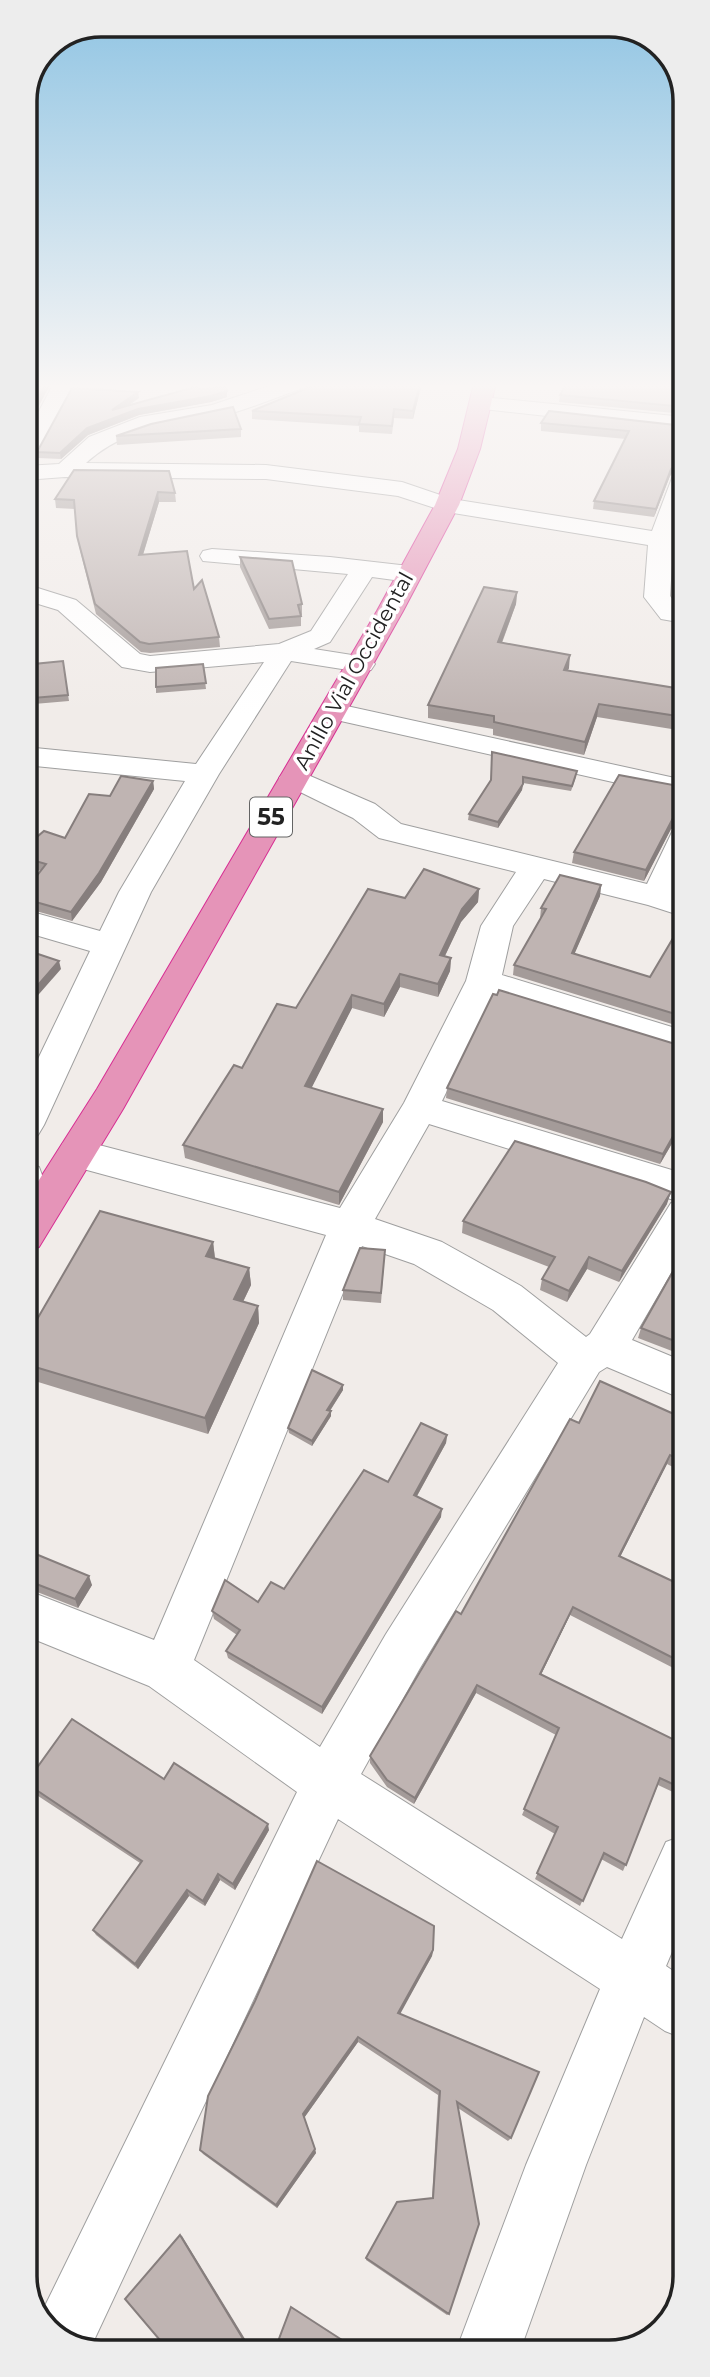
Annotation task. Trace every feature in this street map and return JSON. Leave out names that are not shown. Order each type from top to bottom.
[{"type":"highway","name":"Anillo Vial Occidental","points":[[37,1215],[361,664],[451,494]]},
{"type":"street","points":[[416,494],[446,505],[673,542],[657,597],[673,613]]},
{"type":"street","points":[[212,556],[409,574]]},
{"type":"street","points":[[37,1099],[135,891],[204,774],[284,652],[321,636],[364,569]]},
{"type":"street","points":[[37,596],[67,605],[132,661],[150,664],[284,652],[361,664]]},
{"type":"street","points":[[333,711],[673,787]]},
{"type":"street","points":[[37,757],[204,774]]},
{"type":"street","points":[[294,778],[364,811],[390,831],[671,902]]},
{"type":"street","points":[[166,1669],[350,1226],[420,1108],[482,981],[496,926],[536,869]]},
{"type":"street","points":[[37,924],[108,945]]},
{"type":"street","points":[[482,981],[673,1040]]},
{"type":"street","points":[[420,1108],[673,1185]]},
{"type":"street","points":[[76,1153],[350,1226],[428,1253],[507,1298],[594,1353],[673,1378]]},
{"type":"street","points":[[66,2330],[328,1783],[403,1651],[673,1232]]},
{"type":"street","points":[[37,1617],[166,1669],[328,1783],[673,2003]]},
{"type":"street","points":[[492,2340],[548,2183],[632,1977],[673,1887]]},
{"type":"building","points":[[58,494],[157,494],[139,555],[187,551],[194,589],[202,580],[219,637],[149,644],[140,642],[95,604],[77,536],[74,500],[55,499]]},
{"type":"building","points":[[598,494],[662,494],[656,509],[594,501]]},
{"type":"building","points":[[240,557],[292,561],[302,604],[298,605],[301,616],[269,619]]},
{"type":"building","points":[[484,587],[517,592],[498,642],[570,655],[564,670],[673,688],[673,715],[599,704],[585,742],[494,722],[494,716],[428,705]]},
{"type":"building","points":[[63,661],[68,695],[37,698],[37,664]]},
{"type":"building","points":[[203,664],[206,683],[156,687],[156,668]]},
{"type":"building","points":[[492,752],[577,771],[572,786],[523,777],[523,784],[498,822],[469,814],[491,780]]},
{"type":"building","points":[[619,775],[673,785],[673,818],[646,870],[574,852]]},
{"type":"building","points":[[121,776],[153,781],[99,873],[71,912],[37,902],[37,876],[46,864],[37,861],[37,837],[44,831],[65,838],[89,794],[110,796]]},
{"type":"building","points":[[424,869],[479,889],[462,909],[440,955],[451,958],[438,984],[400,974],[384,1004],[352,995],[305,1086],[383,1109],[339,1192],[183,1145],[234,1065],[242,1068],[277,1004],[296,1008],[368,889],[405,898]]},
{"type":"building","points":[[560,875],[601,885],[572,953],[650,977],[673,938],[673,1013],[514,965],[546,909],[541,908]]},
{"type":"building","points":[[37,954],[59,961],[37,986]]},
{"type":"building","points":[[499,990],[673,1043],[673,1136],[663,1154],[447,1088],[493,994],[497,995]]},
{"type":"building","points":[[515,1141],[671,1192],[622,1271],[589,1257],[569,1291],[542,1279],[555,1257],[463,1221]]},
{"type":"building","points":[[100,1211],[213,1242],[206,1256],[249,1268],[234,1299],[258,1306],[205,1418],[37,1368],[37,1319]]},
{"type":"building","points":[[360,1248],[385,1250],[381,1293],[343,1290]]},
{"type":"building","points":[[673,1271],[673,1340],[641,1328]]},
{"type":"building","points":[[312,1370],[343,1385],[312,1441],[288,1428]]},
{"type":"building","points":[[600,1381],[673,1414],[673,1456],[670,1455],[619,1556],[673,1581],[673,1658],[573,1607],[540,1674],[673,1739],[673,1784],[660,1778],[626,1865],[604,1853],[583,1901],[537,1873],[558,1827],[524,1809],[559,1728],[477,1685],[415,1798],[387,1780],[370,1756],[456,1611],[461,1614],[570,1419],[579,1423]]},
{"type":"building","points":[[421,1423],[447,1435],[414,1495],[442,1509],[322,1707],[226,1651],[240,1630],[212,1611],[225,1580],[258,1602],[271,1582],[284,1589],[364,1470],[388,1482]]},
{"type":"building","points":[[37,1555],[89,1576],[75,1599],[37,1584]]},
{"type":"building","points":[[72,1719],[164,1779],[174,1763],[268,1824],[233,1884],[218,1874],[203,1901],[187,1890],[135,1964],[93,1930],[142,1861],[37,1790],[37,1768]]},
{"type":"building","points":[[317,1861],[434,1926],[433,1950],[398,2013],[539,2072],[511,2138],[457,2102],[479,2224],[449,2314],[366,2258],[397,2202],[433,2198],[440,2091],[358,2037],[303,2114],[315,2149],[276,2205],[200,2150],[208,2096],[255,2001]]},
{"type":"building","points":[[180,2235],[244,2340],[160,2340],[125,2299]]},
{"type":"building","points":[[291,2307],[342,2340],[279,2340]]}]
